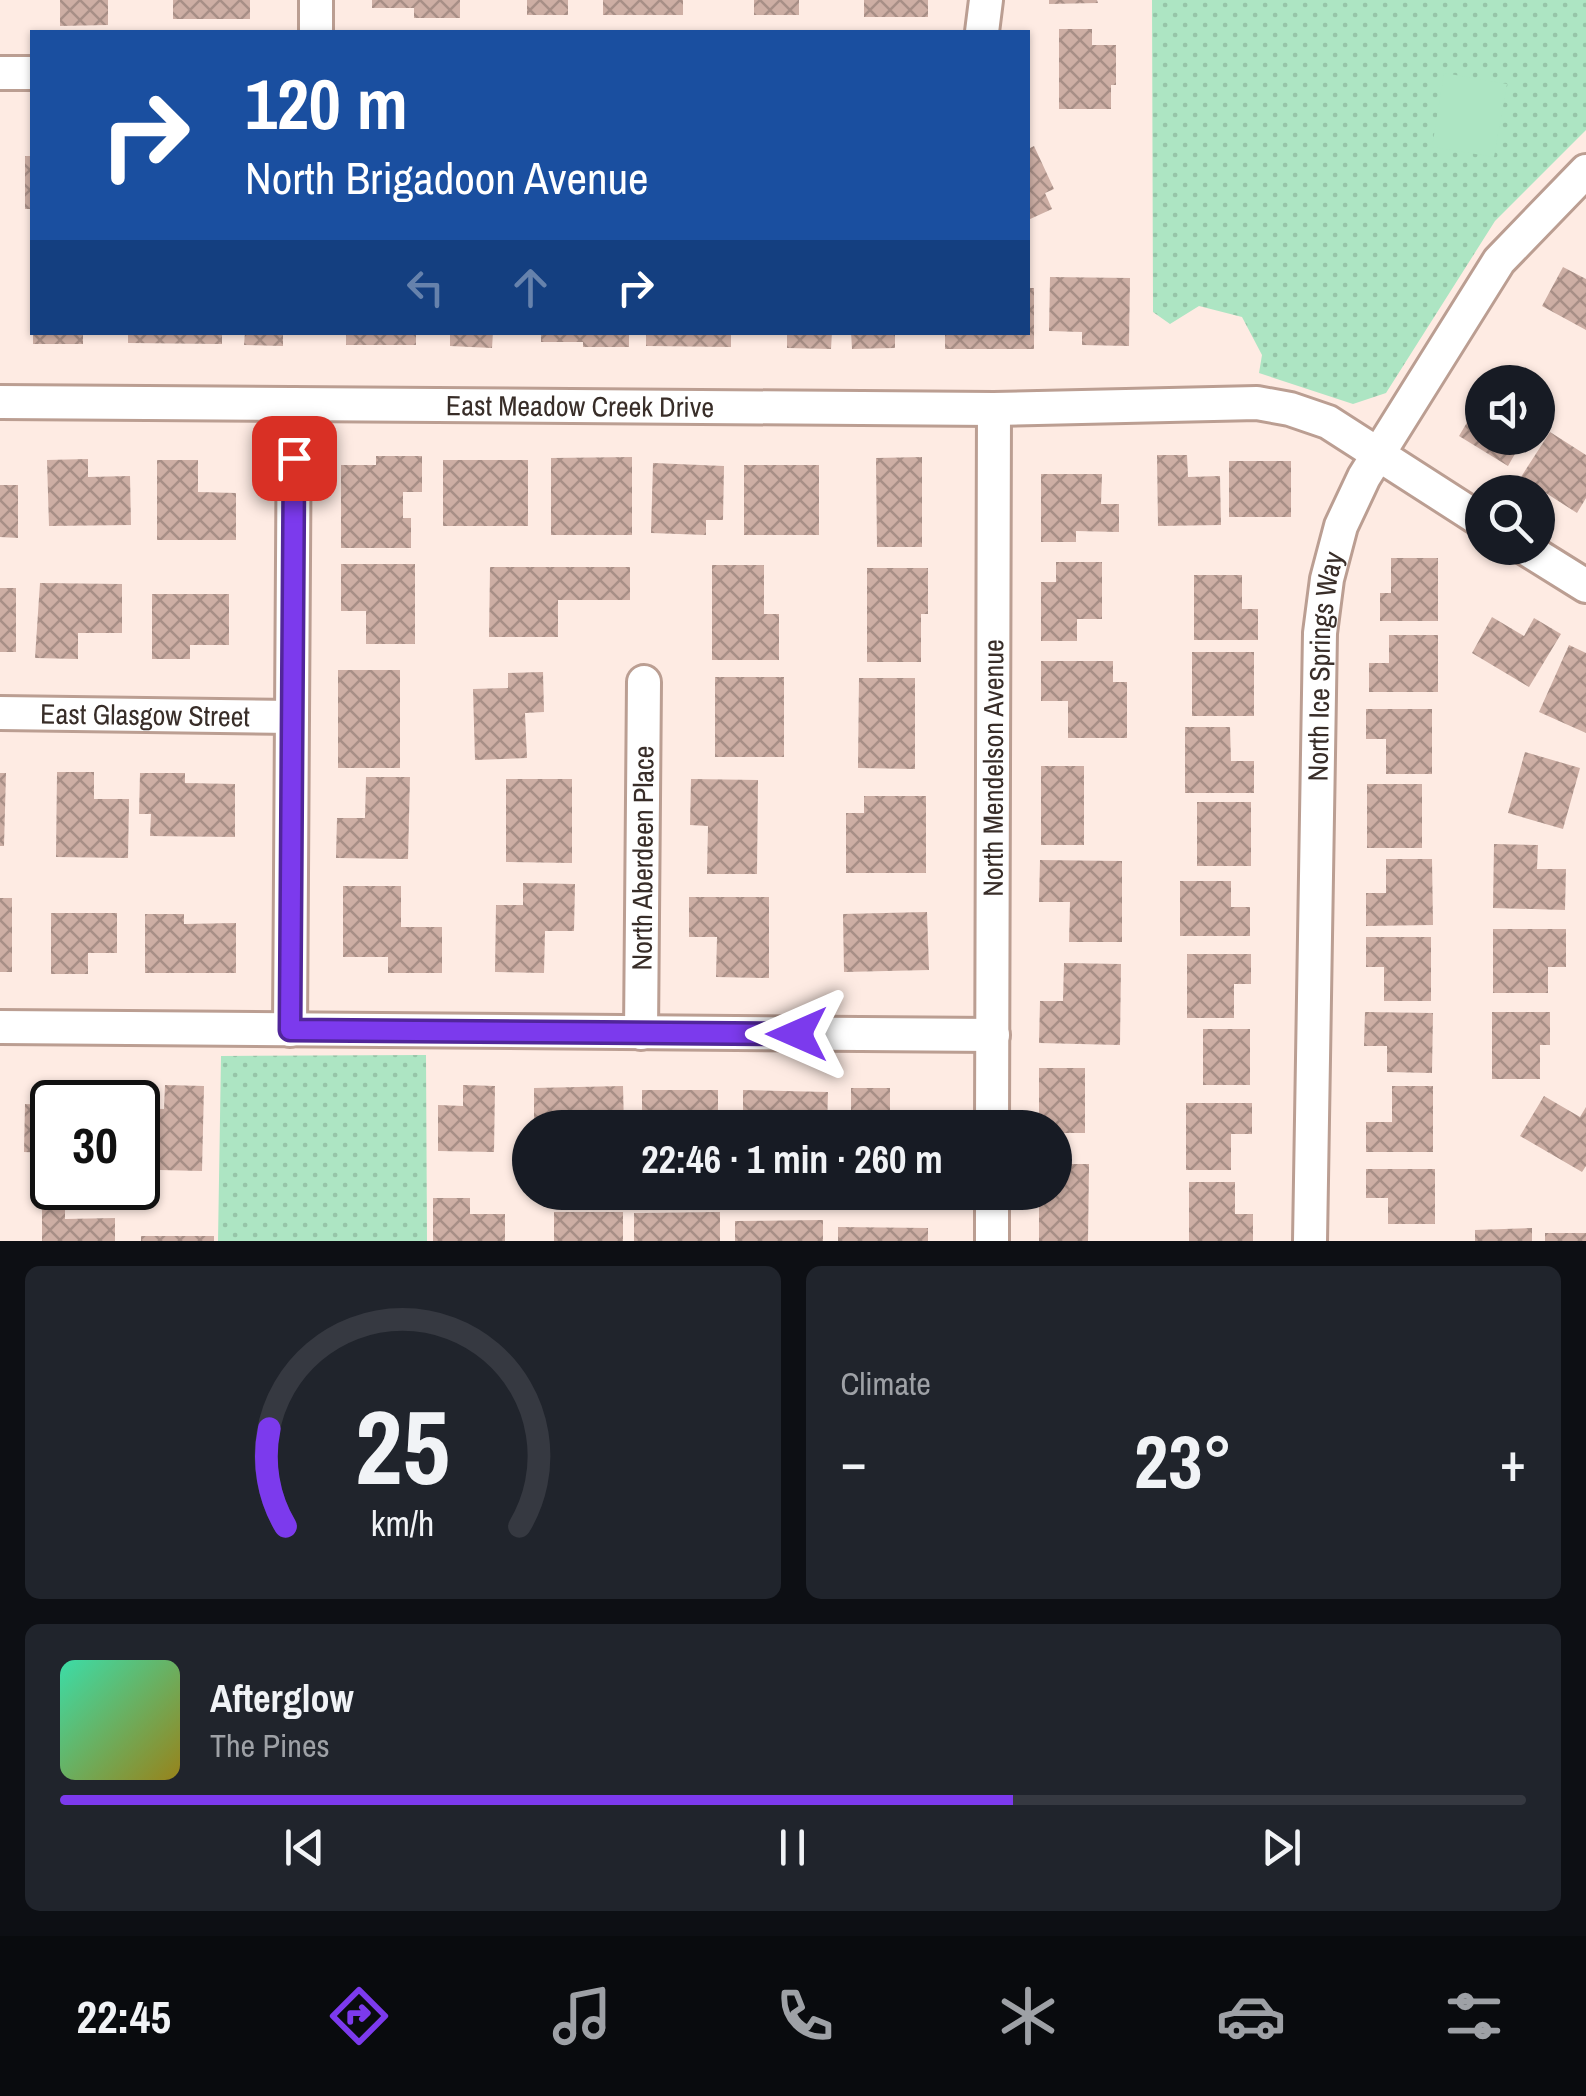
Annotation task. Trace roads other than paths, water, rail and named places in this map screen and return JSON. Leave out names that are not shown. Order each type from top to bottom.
[{"type":"street","points":[[316,0],[316,30]]},
{"type":"street","points":[[982,30],[986,0]]},
{"type":"street","points":[[0,73],[30,73]]},
{"type":"street","name":"North Ice Springs Way","points":[[1310,1241],[1320,633],[1327,579],[1341,526],[1364,478],[1500,260],[1584,177]]},
{"type":"street","name":"East Meadow Creek Drive","points":[[0,402],[994,409],[1158,402],[1273,404],[1328,422],[1465,510]]},
{"type":"street","points":[[290,1030],[294,404]]},
{"type":"street","name":"North Mendelson Avenue","points":[[992,1110],[994,409]]},
{"type":"street","points":[[1552,565],[1586,586]]},
{"type":"street","name":"North Aberdeen Place","points":[[641,1033],[644,682]]},
{"type":"street","name":"East Glasgow Street","points":[[0,713],[292,717]]},
{"type":"street","points":[[0,1027],[993,1035]]},
{"type":"street","points":[[992,1210],[992,1241]]}]
